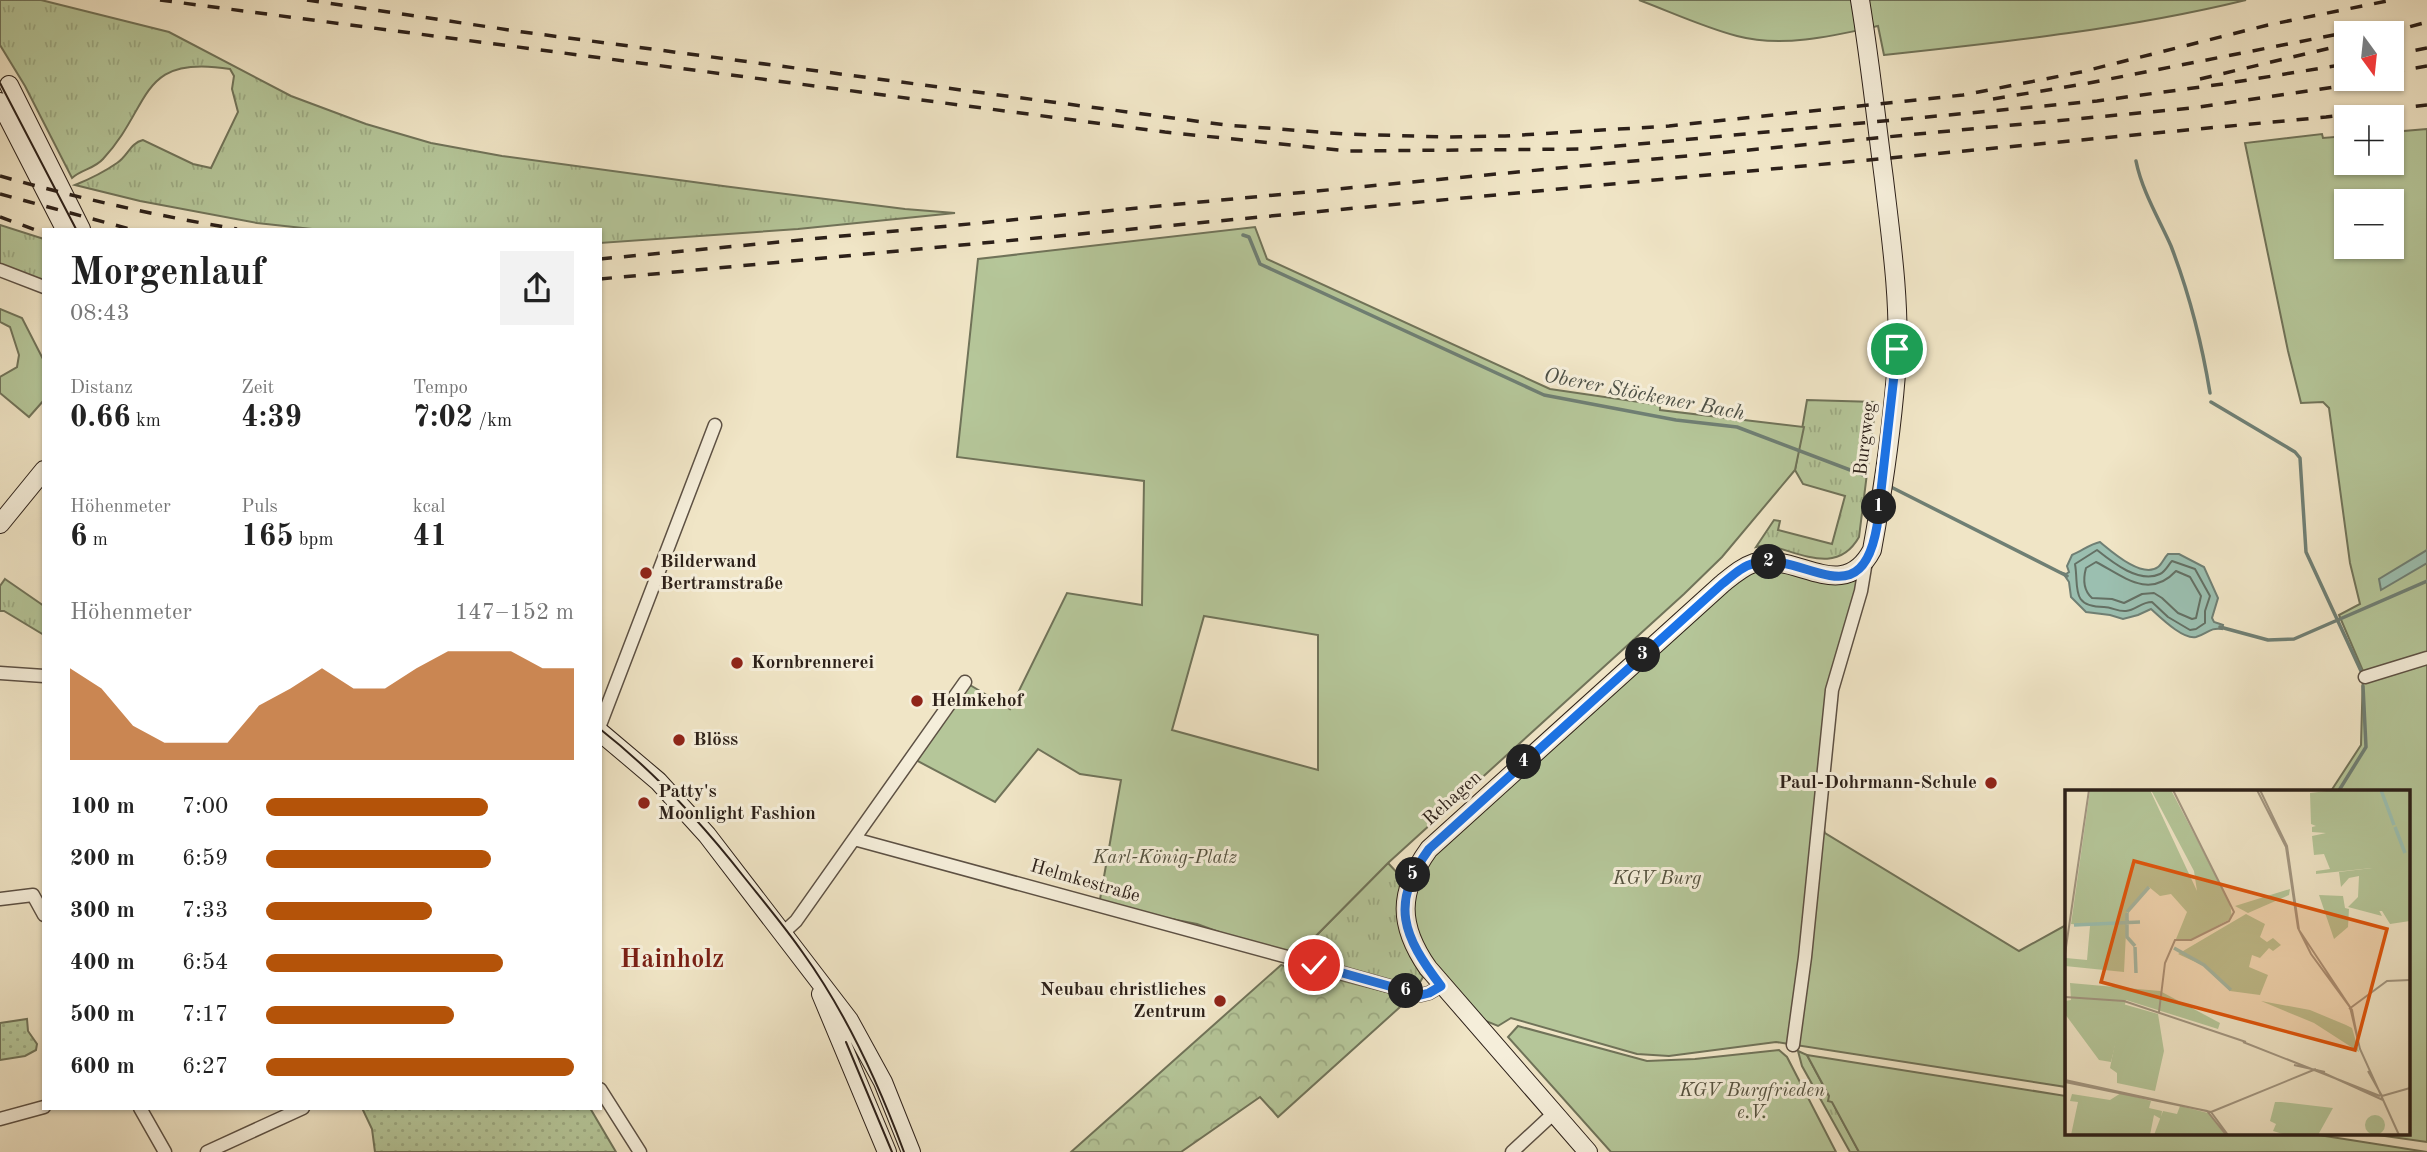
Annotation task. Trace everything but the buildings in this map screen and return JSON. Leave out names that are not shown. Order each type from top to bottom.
[{"type":"street","name":"Burgweg","points":[[1793,1045],[1805,957],[1832,690],[1861,591],[1866,561],[1872,550],[1897,360],[1892,246],[1871,63],[1860,0]]},
{"type":"street","points":[[9,85],[80,228]]},
{"type":"street","points":[[0,102],[64,228]]},
{"type":"street","points":[[0,270],[42,286]]},
{"type":"street","points":[[602,720],[715,425]]},
{"type":"street","points":[[0,524],[42,472]]},
{"type":"street","name":"Rehagen","points":[[1588,1152],[1441,986],[1415,950],[1409,936],[1406,907],[1416,868],[1429,849],[1743,568],[1755,563],[1779,563],[1829,576],[1848,574],[1866,561]]},
{"type":"street","points":[[2365,677],[2427,658]]},
{"type":"street","points":[[0,673],[42,676]]},
{"type":"street","points":[[784,933],[796,921],[965,682]]},
{"type":"street","points":[[602,734],[658,781],[716,845],[849,1020],[883,1082],[911,1152]]},
{"type":"street","name":"Helmkestraße","points":[[855,839],[1421,995],[1441,986]]},
{"type":"street","points":[[0,899],[33,895],[42,911]]},
{"type":"street","points":[[810,969],[887,1152]]},
{"type":"street","points":[[602,1091],[640,1152]]},
{"type":"street","points":[[0,1119],[42,1108]]},
{"type":"street","points":[[141,1110],[165,1152]]},
{"type":"street","points":[[207,1152],[299,1110]]},
{"type":"street","points":[[1512,1152],[1553,1114]]},
{"type":"green space","points":[[0,0],[41,0],[169,32],[291,96],[366,124],[431,143],[502,156],[723,186],[955,213],[798,229],[602,243],[602,228],[303,228],[257,223],[140,201],[75,185],[112,166],[143,140],[193,164],[211,168],[238,112],[232,89],[234,76],[230,69],[200,66],[178,69],[162,77],[150,88],[119,139],[103,159],[72,178],[25,86],[0,45]]},
{"type":"green space","points":[[1639,0],[2246,0],[2111,27],[1884,55],[1878,26],[1808,39],[1772,41],[1737,36]]},
{"type":"green space","points":[[2427,129],[2427,1142],[2371,1134],[2410,1134],[2410,790],[2332,790],[2361,745],[2363,671],[2339,615],[2360,604],[2350,563],[2329,408],[2323,402],[2301,403],[2245,143],[2322,134],[2323,138],[2334,137],[2334,175],[2404,175],[2404,131]]},
{"type":"green space","points":[[0,225],[42,238],[42,286],[0,270]]},
{"type":"green space","name":"Karl-König-Platz","points":[[1255,227],[1267,259],[1550,389],[1660,405],[1660,410],[1804,427],[1795,470],[1722,557],[1388,863],[1298,954],[1244,941],[1197,924],[1099,905],[1121,780],[1080,774],[1038,749],[995,802],[912,758],[965,682],[1010,709],[1067,593],[1142,605],[1144,481],[957,457],[978,259]],"holes":[[[1204,616],[1318,635],[1318,770],[1172,730]]]},
{"type":"green space","points":[[0,309],[22,318],[42,357],[42,402],[29,417],[0,393],[0,377],[17,367],[19,355],[10,327],[0,322]]},
{"type":"green space","points":[[1807,400],[1876,402],[1859,537],[1850,549],[1829,559],[1805,556],[1766,545],[1756,547],[1774,520],[1780,521],[1778,530],[1832,544],[1845,496],[1803,484],[1795,470]]},
{"type":"green space","name":"KGV Burg","points":[[1865,560],[1832,689],[1825,833],[2019,951],[2065,926],[2065,1087],[1776,1042],[1669,1056],[1637,1054],[1511,1018],[1498,1026],[1464,1012],[1406,921],[1416,868],[1743,568],[1817,574]]},
{"type":"green space","points":[[5,579],[42,605],[42,634],[0,611],[0,586]]},
{"type":"green space","points":[[1388,863],[1403,879],[1401,920],[1404,941],[1423,977],[1416,989],[1298,954]]},
{"type":"green space","points":[[1281,965],[1410,998],[1278,1117],[1260,1097],[1181,1152],[1071,1152]]},
{"type":"green space","points":[[27,1019],[28,1031],[37,1044],[36,1050],[25,1056],[0,1060],[0,1023]]},
{"type":"green space","name":"KGV Burgfrieden e.V.","points":[[1518,1026],[1647,1061],[1779,1050],[1787,1057],[1836,1152],[1611,1152],[1508,1037]]},
{"type":"green space","points":[[1798,1051],[1807,1055],[1859,1152],[1850,1152],[1802,1066]]},
{"type":"green space","points":[[1807,1055],[2065,1096],[2065,1134],[2312,1134],[2427,1152],[1859,1152],[1832,1102],[1828,1101],[1829,1096]]},
{"type":"green space","points":[[363,1110],[591,1110],[616,1152],[375,1152],[372,1129]]},
{"type":"water","points":[[2100,542],[2127,562],[2144,569],[2158,567],[2168,554],[2179,554],[2204,567],[2218,598],[2212,618],[2214,622],[2223,625],[2222,629],[2191,637],[2172,627],[2151,609],[2123,619],[2086,612],[2071,597],[2069,582],[2063,573],[2069,572],[2067,566],[2072,555]]},
{"type":"water","points":[[2427,550],[2427,563],[2381,590],[2379,579]]},
{"type":"waterway","points":[[2136,161],[2184,282],[2210,393]]},
{"type":"waterway","name":"Oberer Stöckener Bach","points":[[1243,235],[1249,237],[1260,264],[1544,395],[1676,420],[1737,427],[1866,476]]},
{"type":"waterway","points":[[2211,402],[2295,452],[2300,458],[2306,552],[2361,671]]},
{"type":"waterway","name":"Oberer Stöckener Bach","points":[[1891,487],[2067,576]]},
{"type":"waterway","name":"Oberer Stöckener Bach","points":[[2220,627],[2268,640],[2294,639],[2427,581]]},
{"type":"waterway","points":[[2339,790],[2366,747],[2363,686]]},
{"type":"tram line","points":[[0,83],[75,228]]},
{"type":"tram line","points":[[602,731],[659,781],[694,818],[796,943],[847,1024],[872,1074],[904,1152]]},
{"type":"tram line","points":[[846,1042],[892,1152]]},
{"type":"railway","points":[[160,0],[1165,132],[1348,151],[1585,149],[2097,101],[2334,66]]},
{"type":"railway","points":[[307,0],[523,32],[1226,125],[1345,134],[1446,137],[1669,126],[1963,95],[2081,72],[2268,25],[2392,0]]},
{"type":"railway","points":[[2404,28],[2427,22]]},
{"type":"railway","points":[[1993,99],[2334,35]]},
{"type":"railway","points":[[2200,79],[2334,47]]},
{"type":"railway","points":[[2404,53],[2427,48]]},
{"type":"railway","points":[[2404,70],[2427,66]]},
{"type":"railway","points":[[602,259],[2192,108],[2334,87]]},
{"type":"railway","points":[[602,279],[2326,117],[2427,105]]},
{"type":"railway","points":[[0,176],[118,206],[232,228]]},
{"type":"railway","points":[[0,194],[126,228]]},
{"type":"railway","points":[[0,217],[42,232]]},
{"type":"place","name":"Bilderwand Bertramstraße","points":[[646,573]]},
{"type":"place","name":"Kornbrennerei","points":[[737,663]]},
{"type":"place","name":"Helmkehof","points":[[917,701]]},
{"type":"place","name":"Blöss","points":[[679,740]]},
{"type":"place","name":"Paul-Dohrmann-Schule","points":[[1991,783]]},
{"type":"place","name":"Patty's Moonlight Fashion","points":[[644,803]]},
{"type":"place","name":"Neubau christliches Zentrum","points":[[1220,1001]]},
{"type":"district","name":"Hainholz","points":[[672,960]]},
{"type":"route","points":[[1314,965],[1421,995],[1441,986],[1415,950],[1406,921],[1410,884],[1416,868],[1429,849],[1743,568],[1755,563],[1779,563],[1829,576],[1848,574],[1866,561],[1872,550],[1877,526],[1897,349]]}]
